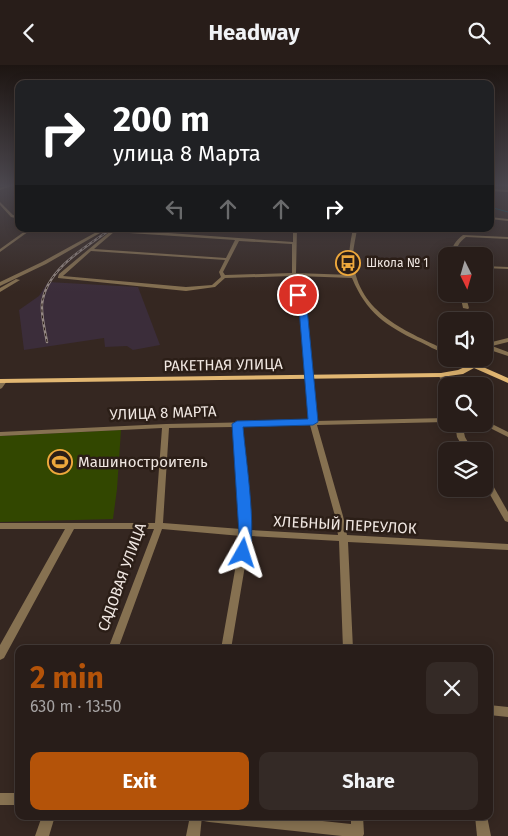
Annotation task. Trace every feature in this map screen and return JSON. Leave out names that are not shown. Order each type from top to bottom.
[{"type":"main road","name":"РАКЕТНАЯ УЛИЦА","points":[[1,383],[442,375],[460,372],[470,367]]},
{"type":"main road","points":[[478,367],[508,381]]},
{"type":"street","points":[[0,251],[26,232]]},
{"type":"street","points":[[0,284],[51,259],[99,232]]},
{"type":"street","points":[[112,232],[60,277],[186,289],[213,286],[224,277],[294,274],[354,277]]},
{"type":"street","points":[[139,232],[293,243]]},
{"type":"street","points":[[295,232],[294,274],[303,308],[313,422],[339,516],[343,538],[348,645]]},
{"type":"street","points":[[355,232],[351,257],[354,277],[362,298],[376,315],[388,323],[438,347]]},
{"type":"street","points":[[455,247],[465,236],[508,238]]},
{"type":"street","points":[[224,277],[221,272],[237,240]]},
{"type":"street","points":[[90,250],[227,259]]},
{"type":"street","points":[[0,290],[46,266],[51,259]]},
{"type":"street","points":[[493,267],[508,268]]},
{"type":"street","points":[[465,303],[466,308]]},
{"type":"street","points":[[493,344],[508,340]]},
{"type":"street","points":[[493,349],[508,354]]},
{"type":"street","name":"УЛИЦА 8 МАРТА","points":[[0,434],[166,426],[438,420]]},
{"type":"street","points":[[227,645],[246,533],[237,424]]},
{"type":"street","name":"САДОВАЯ УЛИЦА","points":[[115,645],[160,526],[166,426]]},
{"type":"street","points":[[493,427],[508,435]]},
{"type":"street","points":[[493,493],[508,519]]},
{"type":"street","name":"ХЛЕБНЫЙ ПЕРЕУЛОК","points":[[0,526],[160,526],[246,533],[508,547]]},
{"type":"street","points":[[0,655],[71,526]]},
{"type":"street","points":[[493,710],[508,712]]},
{"type":"street","points":[[0,799],[15,799]]},
{"type":"street","points":[[42,836],[48,820]]},
{"type":"street","points":[[193,836],[195,820]]},
{"type":"street","points":[[244,820],[357,833],[357,820]]},
{"type":"street","points":[[482,820],[484,836]]},
{"type":"shaded area","points":[[48,282],[138,287],[160,345],[133,350],[127,346],[105,347],[104,338],[24,350],[19,310],[39,296]]},
{"type":"green space","name":"Машиностроитель","points":[[121,430],[113,519],[0,522],[0,436]]},
{"type":"railway","points":[[47,342],[42,304],[45,291],[51,280],[69,260],[107,232]]},
{"type":"place","name":"Школа № 1","points":[[348,263]]},
{"type":"place","name":"Машиностроитель","points":[[60,462]]},
{"type":"route","points":[[243,553],[246,533],[237,424],[313,422],[303,308],[298,295]]}]
